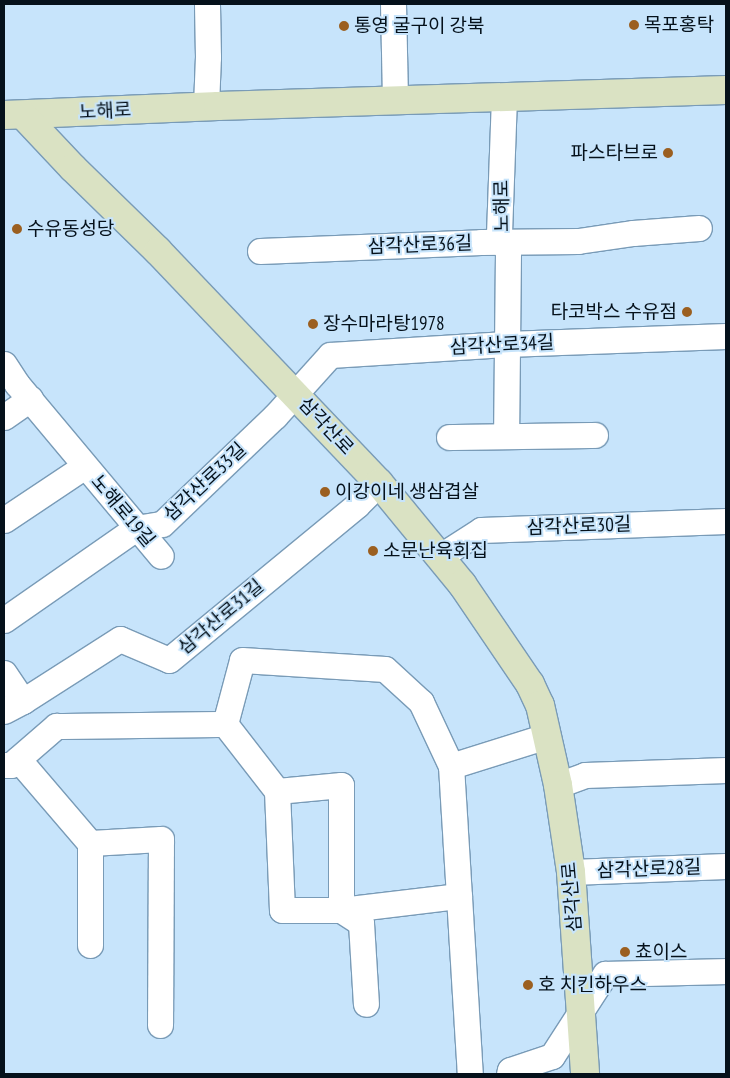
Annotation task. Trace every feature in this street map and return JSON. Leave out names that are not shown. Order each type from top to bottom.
[{"type":"street","points":[[206,106],[208,57],[207,4]]},
{"type":"street","points":[[393,4],[395,100]]},
{"type":"street","name":"노해로","points":[[13,115],[206,106],[726,90]]},
{"type":"street","name":"노해로","points":[[504,97],[500,233],[502,242],[508,252],[506,436]]},
{"type":"street","name":"삼각산로","points":[[13,115],[294,392],[379,483],[462,584],[530,684],[540,705],[558,785],[571,872],[585,1074]]},
{"type":"street","name":"삼각산로36길","points":[[260,251],[578,241],[633,233],[699,228]]},
{"type":"street","name":"삼각산로34길","points":[[294,392],[330,355],[506,344],[726,336]]},
{"type":"street","name":"노해로19길","points":[[4,364],[85,466],[161,556]]},
{"type":"street","name":"삼각산로33길","points":[[4,620],[136,528],[162,524],[275,416],[294,392]]},
{"type":"street","points":[[4,416],[30,398]]},
{"type":"street","points":[[449,437],[595,435]]},
{"type":"street","name":"노해로19길","points":[[4,520],[85,466]]},
{"type":"street","name":"삼각산로31길","points":[[4,673],[14,706],[120,638],[169,660],[357,505],[379,483]]},
{"type":"street","name":"삼각산로30길","points":[[439,557],[481,530],[726,521]]},
{"type":"street","points":[[225,724],[242,660],[385,669],[421,702],[450,766],[470,1074]]},
{"type":"street","points":[[90,945],[90,843],[11,762],[56,726],[225,724]]},
{"type":"street","points":[[225,724],[277,791],[282,910],[341,910],[459,896]]},
{"type":"street","points":[[450,766],[547,736]]},
{"type":"street","points":[[558,785],[584,775],[726,770]]},
{"type":"street","points":[[277,791],[340,785],[341,910]]},
{"type":"street","points":[[90,843],[161,839],[160,1025]]},
{"type":"street","name":"삼각산로28길","points":[[571,872],[726,866]]},
{"type":"street","points":[[341,910],[361,923],[366,1004]]},
{"type":"street","points":[[509,1074],[510,1070],[552,1056],[605,974],[726,972]]},
{"type":"place","name":"목포홍탁","points":[[634,25]]},
{"type":"place","name":"통영 굴구이 강북","points":[[344,26]]},
{"type":"place","name":"파스타브로","points":[[668,153]]},
{"type":"place","name":"수유동성당","points":[[17,229]]},
{"type":"place","name":"타코박스 수유점","points":[[687,312]]},
{"type":"place","name":"장수마라탕1978","points":[[313,324]]},
{"type":"place","name":"이강이네 생삼겹살","points":[[325,492]]},
{"type":"place","name":"소문난육회집","points":[[373,551]]},
{"type":"place","name":"쵸이스","points":[[625,952]]},
{"type":"place","name":"호 치킨하우스","points":[[528,985]]}]
